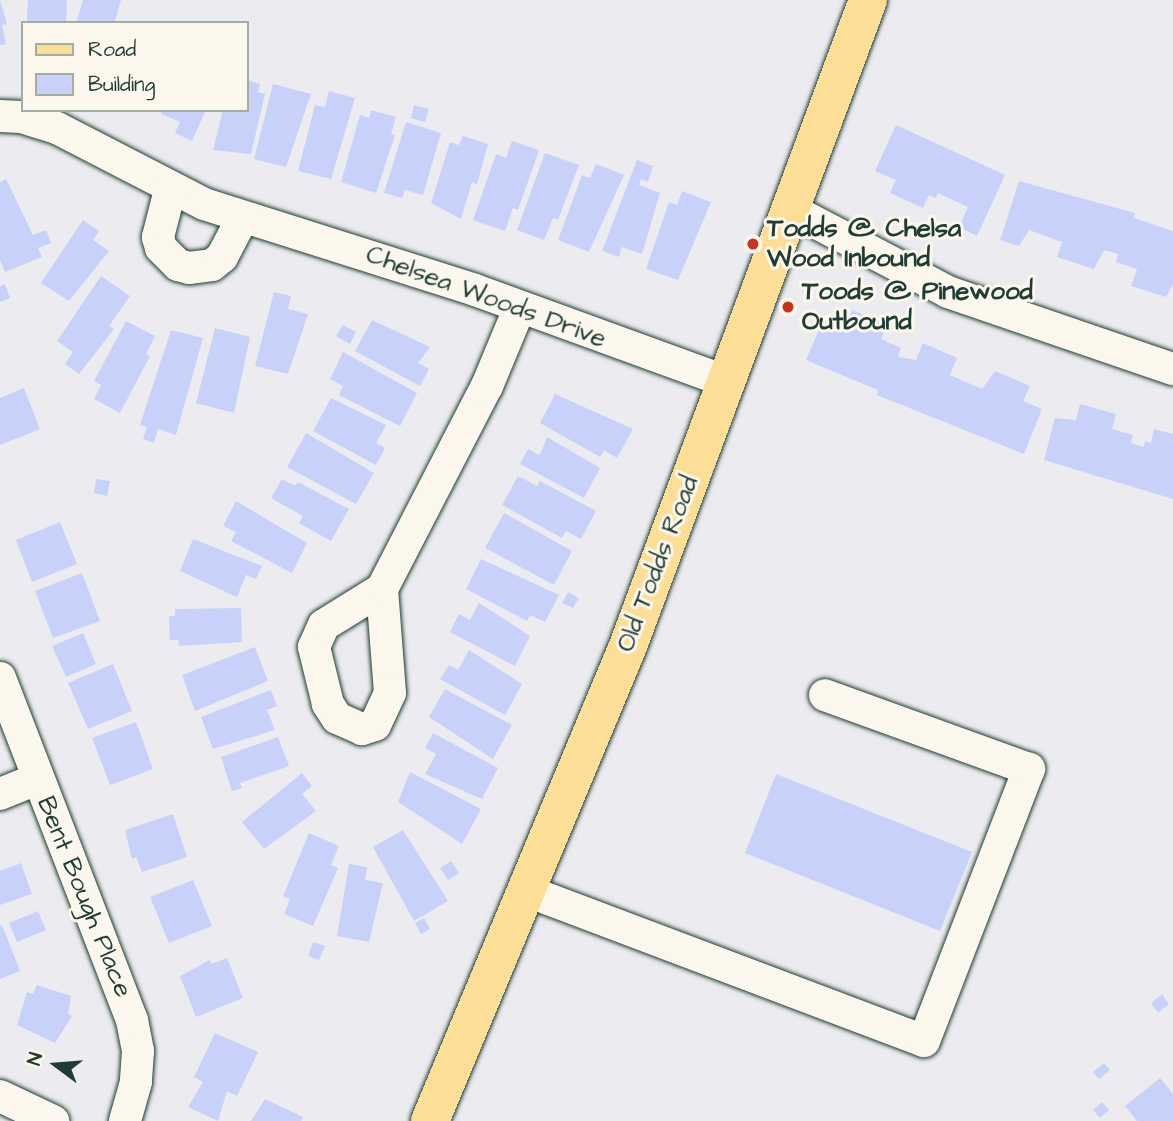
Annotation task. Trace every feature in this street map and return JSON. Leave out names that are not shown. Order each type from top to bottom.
[{"type":"main road","name":"Old Todds Road","points":[[430,1121],[628,646],[868,0]]},
{"type":"street","name":"Chelsea Woods Drive","points":[[0,117],[21,117],[57,128],[170,190],[243,217],[462,286],[519,309],[727,382]]},
{"type":"street","points":[[170,190],[158,237],[162,248],[178,265],[189,268],[212,265],[222,257],[243,217]]},
{"type":"street","points":[[790,209],[948,292],[1173,369]]},
{"type":"street","points":[[382,589],[487,386],[519,309]]},
{"type":"street","name":"Bent Bough Place","points":[[0,678],[37,779],[116,969],[132,1020],[138,1051],[136,1082],[125,1121]]},
{"type":"street","points":[[527,891],[924,1041],[1029,769],[825,695]]},
{"type":"street","points":[[0,794],[37,779]]},
{"type":"street","points":[[0,1096],[53,1121]]},
{"type":"building","points":[[0,0],[7,24],[2,25],[6,44],[0,45]]},
{"type":"building","points":[[28,0],[67,0],[66,21],[27,21]]},
{"type":"building","points":[[83,0],[121,0],[115,21],[77,21]]},
{"type":"building","points":[[248,80],[260,84],[258,92],[265,94],[251,154],[213,150],[222,112],[248,112]]},
{"type":"building","points":[[273,84],[311,94],[286,167],[254,159]]},
{"type":"building","points":[[329,91],[355,98],[331,179],[298,171],[315,105],[325,107]]},
{"type":"building","points":[[414,105],[429,109],[425,122],[411,118]]},
{"type":"building","points":[[371,110],[396,117],[391,134],[395,135],[376,193],[341,182],[360,115],[369,118]]},
{"type":"building","points":[[205,112],[192,141],[175,133],[180,122],[161,114]]},
{"type":"building","points":[[406,122],[441,133],[423,195],[405,190],[402,198],[384,193]]},
{"type":"building","points":[[896,125],[1005,175],[977,236],[959,227],[968,207],[938,193],[936,198],[929,195],[923,208],[890,193],[896,180],[875,171]]},
{"type":"building","points":[[463,136],[488,144],[477,184],[472,182],[461,219],[431,203],[450,142],[459,145]]},
{"type":"building","points":[[512,141],[539,150],[518,210],[513,208],[505,231],[473,220],[496,154],[506,158]]},
{"type":"building","points":[[545,153],[579,165],[558,220],[553,218],[544,240],[517,230]]},
{"type":"building","points":[[637,160],[653,166],[648,182],[641,179],[639,185],[660,193],[642,254],[622,247],[619,257],[602,251]]},
{"type":"building","points":[[596,164],[624,175],[589,252],[558,240],[582,175],[590,178]]},
{"type":"building","points":[[6,179],[33,235],[46,230],[51,243],[38,248],[42,257],[5,272],[0,260],[0,182]]},
{"type":"building","points":[[1019,181],[1135,213],[1134,218],[1173,231],[1173,284],[1166,297],[1131,286],[1137,269],[1116,262],[1118,254],[1104,250],[1094,269],[1057,257],[1062,242],[1029,230],[1019,246],[1000,240]]},
{"type":"building","points":[[682,191],[711,202],[678,280],[646,269],[669,202],[677,205]]},
{"type":"building","points":[[83,220],[99,231],[93,240],[109,251],[69,301],[41,283]]},
{"type":"building","points":[[101,276],[130,296],[109,326],[114,329],[79,374],[65,364],[73,352],[57,341]]},
{"type":"building","points":[[5,284],[10,298],[0,302],[0,286]]},
{"type":"building","points":[[274,292],[291,296],[288,309],[308,314],[288,374],[255,366]]},
{"type":"building","points":[[852,310],[887,324],[881,339],[901,348],[898,357],[916,360],[923,343],[957,358],[950,375],[982,389],[995,371],[1030,386],[1023,401],[1042,409],[1024,454],[877,395],[878,390],[806,360],[823,320],[839,327],[841,320],[847,323]]},
{"type":"building","points":[[372,320],[430,347],[418,363],[429,369],[420,386],[355,351]]},
{"type":"building","points":[[126,321],[155,336],[146,354],[150,356],[120,413],[94,399],[101,385],[94,381]]},
{"type":"building","points":[[343,325],[356,332],[350,344],[336,336]]},
{"type":"building","points":[[215,328],[250,337],[234,413],[196,403]]},
{"type":"building","points":[[171,330],[203,338],[176,435],[158,429],[154,443],[143,439],[147,427],[140,425]]},
{"type":"building","points":[[343,352],[417,393],[400,426],[339,395],[343,386],[330,379]]},
{"type":"building","points":[[24,388],[40,429],[0,445],[0,398]]},
{"type":"building","points":[[555,394],[633,429],[617,458],[604,450],[600,457],[540,423]]},
{"type":"building","points":[[331,398],[386,425],[376,443],[385,448],[376,465],[313,431]]},
{"type":"building","points":[[1080,404],[1116,414],[1112,429],[1133,435],[1131,443],[1144,447],[1145,441],[1151,443],[1154,429],[1173,434],[1173,499],[1044,460],[1055,418],[1076,420]]},
{"type":"building","points":[[306,433],[374,473],[356,504],[287,467]]},
{"type":"building","points":[[547,437],[600,468],[584,498],[520,464],[528,449],[540,455]]},
{"type":"building","points":[[518,476],[537,486],[540,481],[596,511],[581,539],[566,531],[562,538],[502,505]]},
{"type":"building","points":[[96,479],[110,481],[107,496],[94,493]]},
{"type":"building","points":[[282,479],[295,486],[298,482],[349,509],[331,541],[299,523],[303,516],[271,498]]},
{"type":"building","points":[[236,501],[307,543],[292,573],[231,541],[236,532],[223,526]]},
{"type":"building","points":[[504,513],[572,551],[554,585],[485,548]]},
{"type":"building","points":[[60,522],[77,564],[32,582],[16,540]]},
{"type":"building","points":[[193,539],[262,566],[256,579],[246,575],[237,597],[180,571]]},
{"type":"building","points":[[481,559],[559,595],[545,622],[530,615],[527,621],[466,589]]},
{"type":"building","points":[[82,573],[100,621],[53,638],[35,591]]},
{"type":"building","points":[[568,592],[579,598],[573,608],[562,603]]},
{"type":"building","points":[[479,603],[530,636],[515,666],[450,632],[459,614],[470,620]]},
{"type":"building","points":[[241,608],[242,642],[179,646],[178,640],[170,640],[169,616],[175,616],[175,609]]},
{"type":"building","points":[[83,633],[96,664],[66,677],[52,646]]},
{"type":"building","points":[[255,647],[268,681],[195,711],[182,675]]},
{"type":"building","points":[[469,650],[522,684],[505,715],[440,679],[449,665],[458,670]]},
{"type":"building","points":[[113,664],[132,711],[88,729],[68,683]]},
{"type":"building","points":[[445,689],[512,725],[493,759],[429,717]]},
{"type":"building","points":[[271,690],[277,706],[267,710],[275,730],[213,749],[201,717]]},
{"type":"building","points":[[136,722],[153,769],[110,785],[92,738]]},
{"type":"building","points":[[433,733],[498,768],[482,799],[425,774],[436,754],[425,748]]},
{"type":"building","points":[[278,737],[289,766],[240,783],[242,788],[232,791],[221,757]]},
{"type":"building","points":[[410,772],[481,809],[462,844],[398,802]]},
{"type":"building","points":[[302,773],[312,786],[302,794],[316,811],[264,849],[242,822]]},
{"type":"building","points":[[776,774],[972,852],[940,931],[745,853]]},
{"type":"building","points":[[173,814],[187,857],[142,872],[136,857],[132,859],[125,830]]},
{"type":"building","points":[[403,830],[448,901],[414,921],[373,847]]},
{"type":"building","points":[[309,833],[339,846],[331,865],[338,868],[313,926],[284,914],[290,899],[283,896]]},
{"type":"building","points":[[451,861],[459,873],[448,880],[440,868]]},
{"type":"building","points":[[21,863],[32,894],[0,905],[0,871]]},
{"type":"building","points":[[349,864],[367,867],[365,880],[383,883],[369,942],[337,936]]},
{"type":"building","points":[[193,880],[212,926],[169,943],[150,897]]},
{"type":"building","points":[[38,911],[46,930],[17,942],[9,923]]},
{"type":"building","points":[[424,918],[430,929],[421,934],[415,923]]},
{"type":"building","points":[[2,925],[20,971],[0,979],[0,926]]},
{"type":"building","points":[[313,942],[325,946],[319,960],[308,956]]},
{"type":"building","points":[[227,958],[243,998],[196,1017],[180,976],[210,960],[211,964]]},
{"type":"building","points":[[37,985],[71,996],[68,1014],[72,1016],[55,1043],[17,1025],[27,992],[33,994]]},
{"type":"building","points":[[1162,994],[1169,1004],[1158,1013],[1151,1003]]},
{"type":"building","points":[[215,1033],[258,1052],[237,1096],[227,1091],[218,1121],[188,1107],[203,1082],[194,1077]]},
{"type":"building","points":[[1104,1063],[1110,1070],[1099,1079],[1093,1072]]},
{"type":"building","points":[[1160,1078],[1173,1094],[1173,1121],[1137,1121],[1125,1106]]},
{"type":"building","points":[[265,1099],[303,1117],[301,1121],[251,1121]]},
{"type":"building","points":[[1102,1102],[1109,1110],[1100,1118],[1093,1110]]},
{"type":"place","name":"Todds @ Chelsa Wood Inbound","points":[[753,244]]},
{"type":"place","name":"Toods @ Pinewood Outbound","points":[[788,307]]}]
